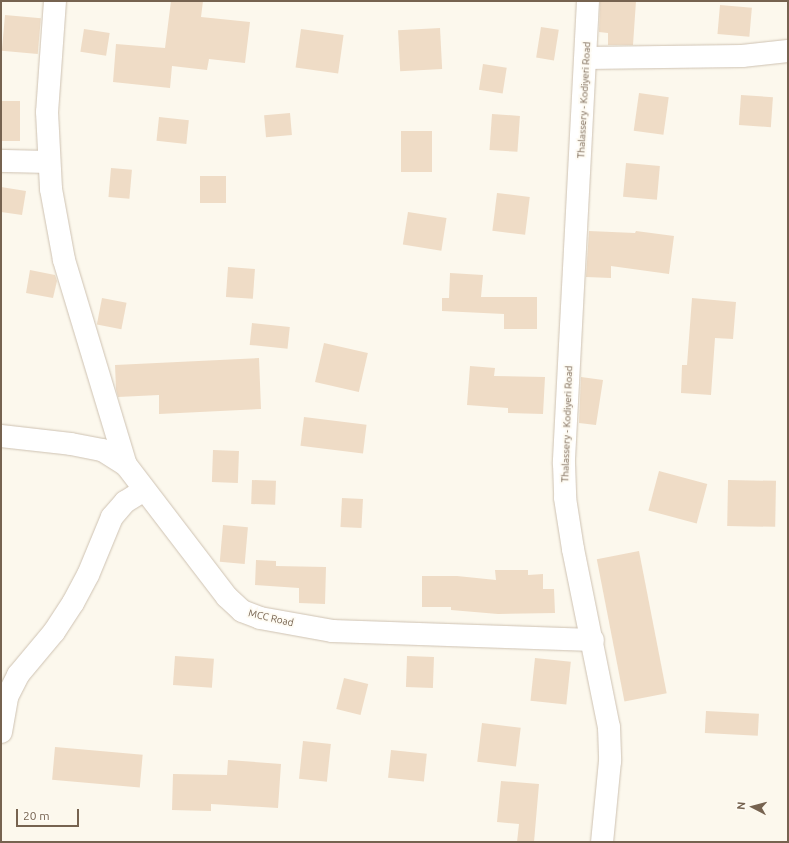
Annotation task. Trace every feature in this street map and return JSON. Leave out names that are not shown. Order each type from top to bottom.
[{"type":"street","points":[[55,1],[47,112],[51,189],[64,260],[126,465]]},
{"type":"street","name":"Thalassery - Kodiyeri Road","points":[[588,1],[564,463],[565,498],[573,549],[593,640],[609,727],[610,761],[602,842]]},
{"type":"street","points":[[586,58],[742,56],[788,51]]},
{"type":"street","points":[[1,161],[49,162]]},
{"type":"street","name":"MCC Road","points":[[1,436],[71,444],[102,450],[126,465],[227,597],[242,611],[260,618],[332,631],[593,640]]},
{"type":"street","points":[[2,720],[7,697],[18,675],[54,632],[73,603],[88,575],[112,517],[125,502],[144,490]]},
{"type":"building","points":[[171,1],[203,1],[201,17],[250,22],[245,63],[209,59],[207,70],[172,66],[170,88],[113,82],[116,44],[165,48]]},
{"type":"building","points":[[600,1],[636,1],[633,45],[608,45],[608,33],[599,32]]},
{"type":"building","points":[[720,5],[752,8],[749,37],[717,34]]},
{"type":"building","points":[[5,15],[41,18],[38,54],[2,51]]},
{"type":"building","points":[[541,27],[559,30],[554,60],[536,58]]},
{"type":"building","points":[[440,28],[442,69],[400,71],[398,30]]},
{"type":"building","points":[[84,29],[110,33],[106,56],[80,52]]},
{"type":"building","points":[[301,29],[344,35],[338,74],[296,68]]},
{"type":"building","points":[[483,64],[507,68],[503,93],[479,90]]},
{"type":"building","points":[[639,93],[669,97],[663,135],[634,131]]},
{"type":"building","points":[[741,95],[773,97],[771,127],[739,125]]},
{"type":"building","points":[[1,101],[20,101],[20,141],[1,141]]},
{"type":"building","points":[[290,113],[292,135],[266,137],[264,115]]},
{"type":"building","points":[[492,114],[520,116],[517,152],[489,150]]},
{"type":"building","points":[[159,117],[189,120],[186,144],[156,141]]},
{"type":"building","points":[[401,131],[432,131],[432,172],[401,172]]},
{"type":"building","points":[[626,163],[660,166],[657,200],[623,197]]},
{"type":"building","points":[[111,168],[132,170],[129,199],[108,197]]},
{"type":"building","points":[[200,176],[226,176],[226,203],[200,203]]},
{"type":"building","points":[[1,187],[26,191],[22,215],[1,212]]},
{"type":"building","points":[[497,193],[530,197],[525,235],[492,231]]},
{"type":"building","points":[[408,212],[447,218],[441,251],[403,245]]},
{"type":"building","points":[[589,231],[635,233],[636,231],[674,236],[669,274],[611,266],[611,278],[586,277]]},
{"type":"building","points":[[228,267],[255,269],[253,299],[226,297]]},
{"type":"building","points":[[30,270],[55,275],[57,281],[53,298],[26,293]]},
{"type":"building","points":[[450,273],[483,275],[481,297],[537,297],[537,329],[504,329],[504,314],[442,311],[442,298],[449,298]]},
{"type":"building","points":[[102,298],[127,303],[121,329],[97,325]]},
{"type":"building","points":[[692,298],[736,302],[733,339],[715,338],[711,395],[681,393],[682,365],[687,365]]},
{"type":"building","points":[[252,323],[290,327],[287,349],[250,345]]},
{"type":"building","points":[[324,343],[368,353],[359,392],[315,382]]},
{"type":"building","points":[[259,358],[261,409],[159,414],[159,395],[118,397],[116,389],[115,365]]},
{"type":"building","points":[[470,366],[495,368],[494,376],[545,377],[543,414],[508,413],[508,408],[467,405]]},
{"type":"building","points":[[581,377],[603,380],[596,425],[579,423]]},
{"type":"building","points":[[304,417],[367,425],[363,453],[300,446]]},
{"type":"building","points":[[213,450],[239,451],[238,483],[212,482]]},
{"type":"building","points":[[659,471],[707,484],[697,524],[648,511]]},
{"type":"building","points":[[252,480],[276,481],[275,505],[251,504]]},
{"type":"building","points":[[728,480],[776,481],[775,527],[727,526]]},
{"type":"building","points":[[342,498],[363,499],[361,528],[340,527]]},
{"type":"building","points":[[223,525],[248,527],[245,564],[220,562]]},
{"type":"building","points":[[639,551],[667,693],[624,702],[597,559]]},
{"type":"building","points":[[256,560],[276,561],[276,566],[326,567],[325,604],[299,603],[299,588],[255,585]]},
{"type":"building","points":[[495,570],[528,570],[528,575],[543,574],[543,589],[554,589],[555,613],[498,614],[451,610],[451,607],[422,607],[422,576],[457,576],[496,580]]},
{"type":"building","points":[[175,656],[214,659],[212,688],[173,685]]},
{"type":"building","points":[[407,656],[434,657],[433,688],[406,687]]},
{"type":"building","points":[[535,658],[571,662],[566,705],[531,701]]},
{"type":"building","points":[[344,678],[368,684],[361,715],[336,709]]},
{"type":"building","points":[[706,711],[759,714],[758,736],[705,733]]},
{"type":"building","points":[[482,723],[521,728],[516,766],[477,762]]},
{"type":"building","points":[[303,741],[331,744],[327,782],[299,779]]},
{"type":"building","points":[[55,747],[143,755],[140,788],[52,780]]},
{"type":"building","points":[[391,750],[427,754],[424,782],[388,778]]},
{"type":"building","points":[[228,760],[281,764],[278,808],[211,804],[211,811],[172,810],[173,774],[227,775]]},
{"type":"building","points":[[501,781],[539,784],[534,842],[517,842],[519,824],[497,822]]}]
